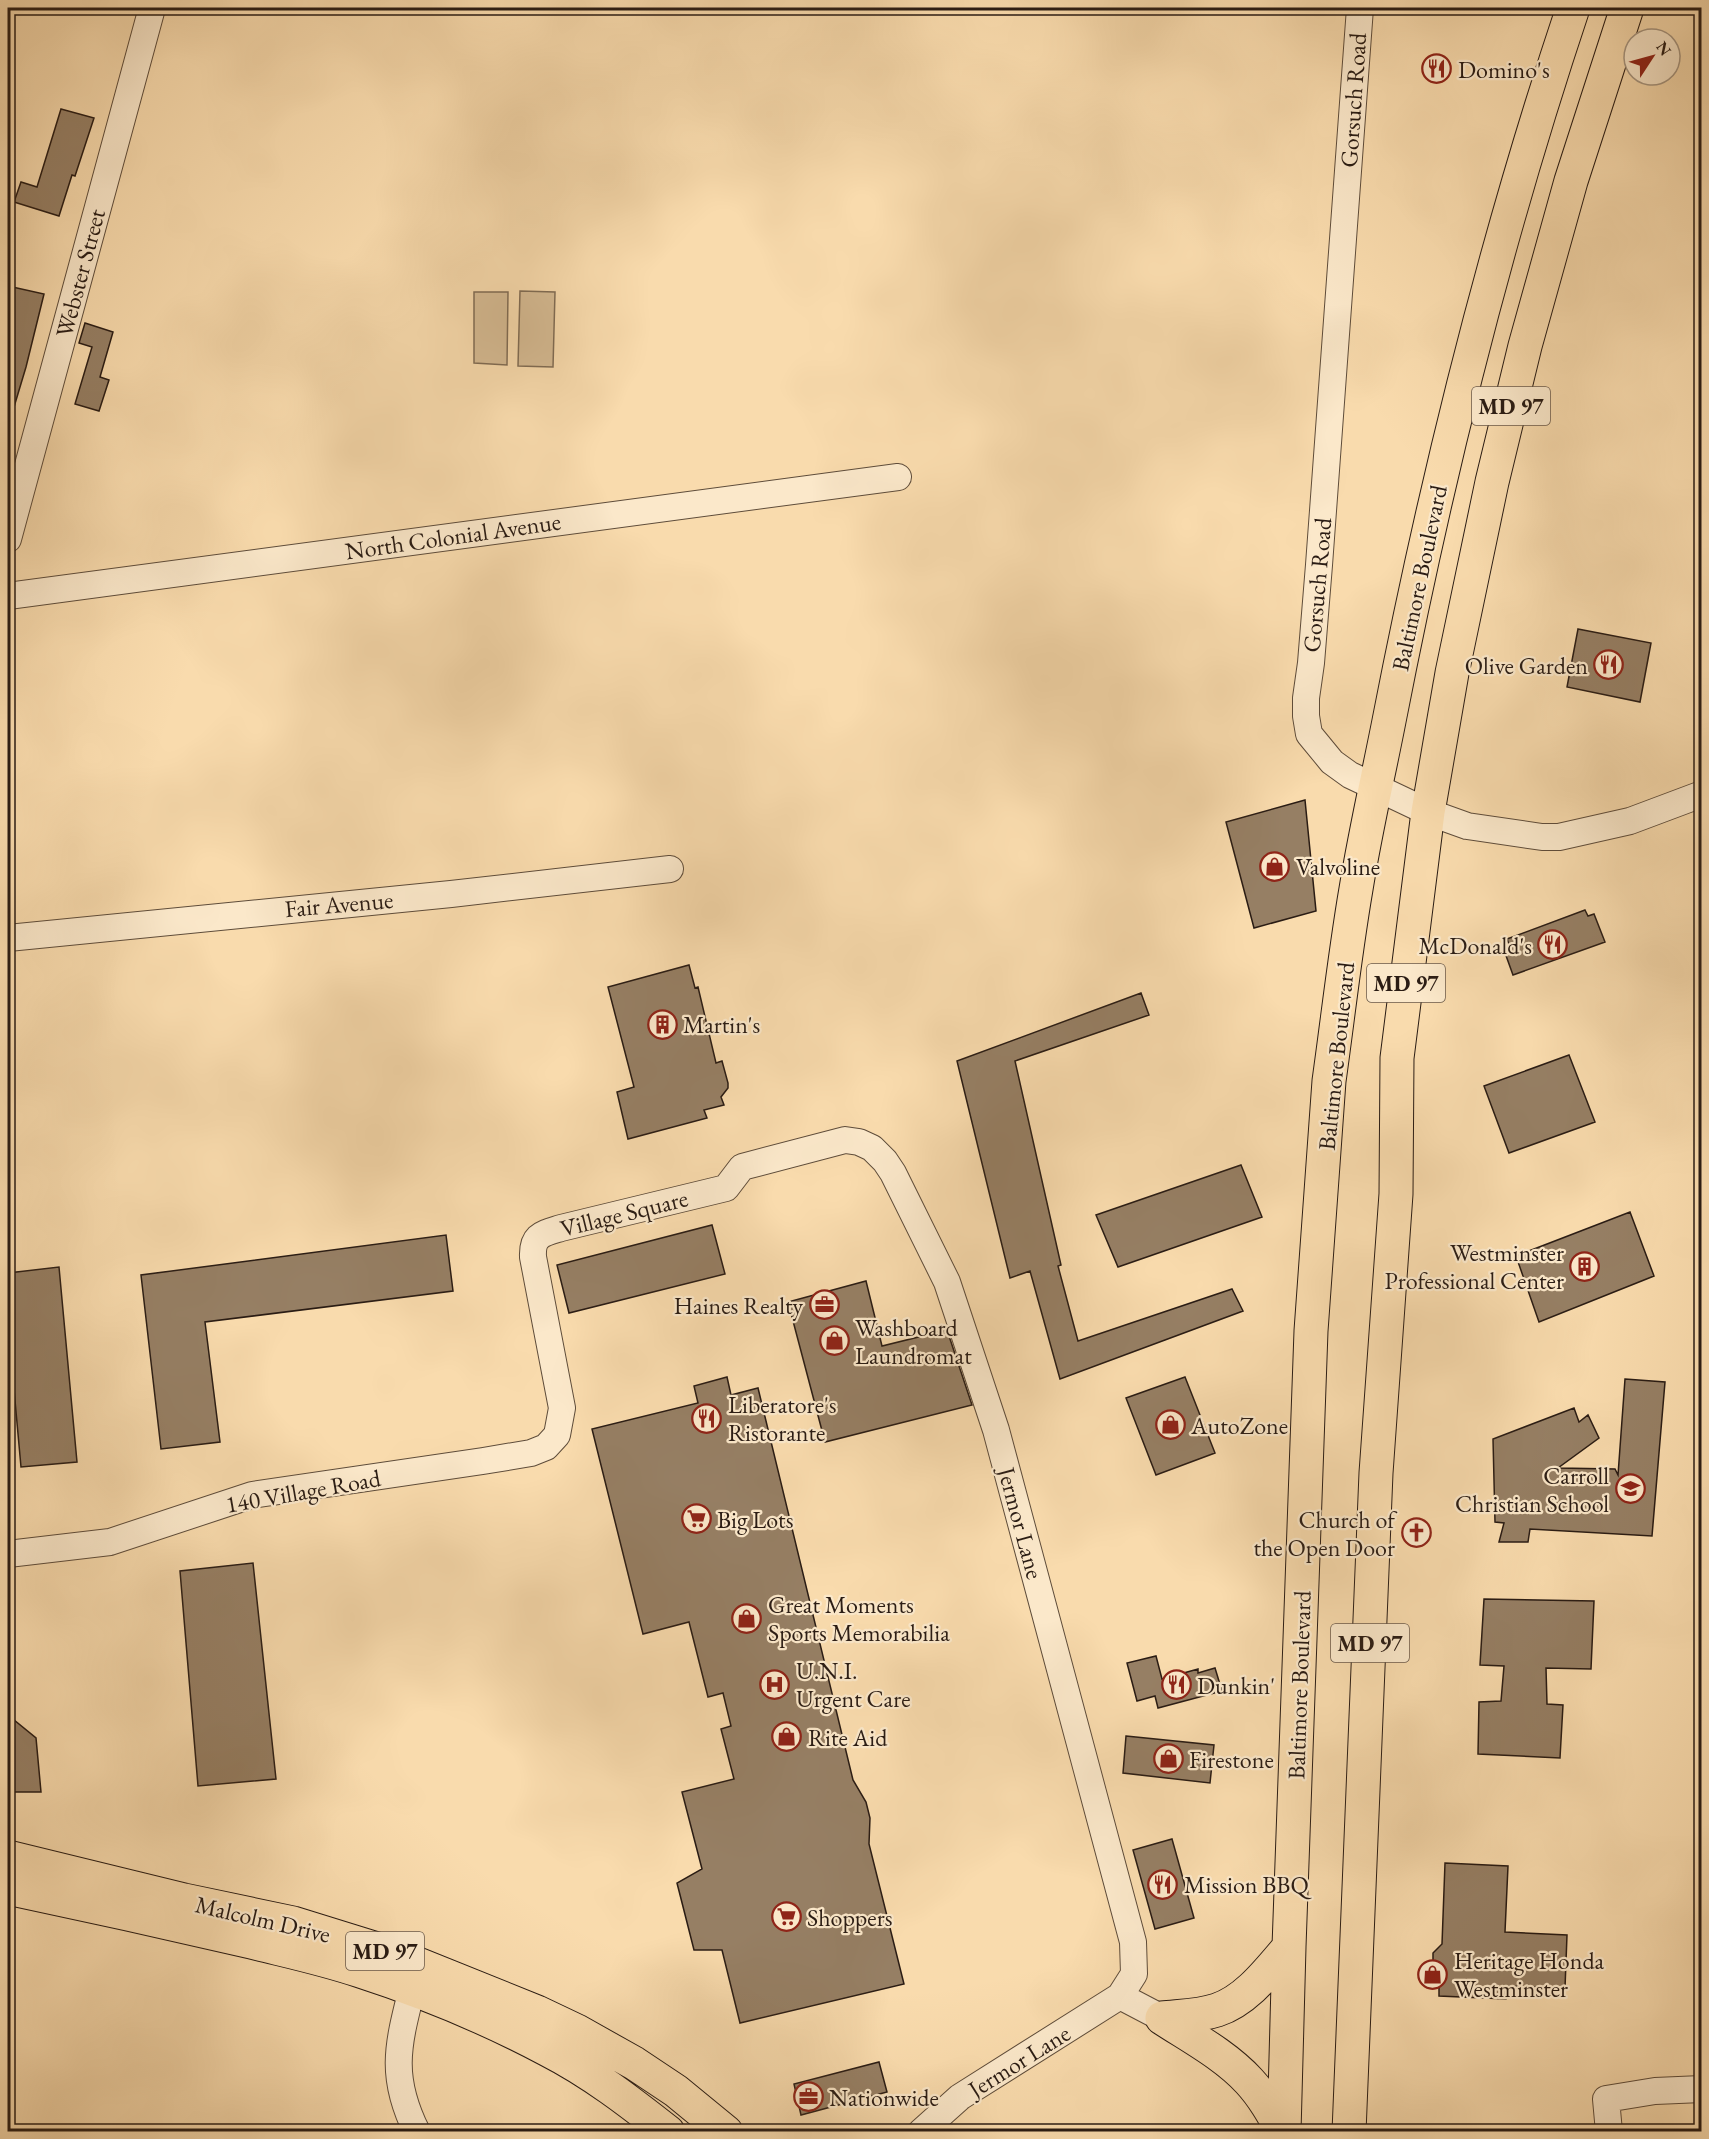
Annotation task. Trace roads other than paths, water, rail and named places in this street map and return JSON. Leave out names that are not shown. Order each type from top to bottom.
[{"type":"main road","name":"Baltimore Boulevard","points":[[1283,2132],[1311,1331],[1329,1081],[1355,892],[1414,591],[1493,267],[1536,119],[1573,8]]},
{"type":"main road","name":"MD 97","points":[[1350,2132],[1376,1473],[1396,1194],[1396,1058],[1428,812],[1452,673],[1492,482],[1525,346],[1571,181],[1627,8]]},
{"type":"main road","name":"Malcolm Drive","points":[[8,1857],[184,1900],[293,1923],[393,1954],[537,2012],[577,2031],[651,2074],[676,2091],[726,2132]]},
{"type":"main road","name":"Malcolm Drive","points":[[8,1888],[178,1924],[287,1951],[358,1970],[412,1989],[461,2008],[550,2051],[603,2082],[668,2132]]},
{"type":"main road","points":[[1162,2018],[1196,2015],[1217,2010],[1232,2003],[1261,1978],[1289,1947]]},
{"type":"main road","points":[[1162,2018],[1221,2058],[1247,2079],[1258,2091],[1283,2132]]},
{"type":"street","name":"Webster Street","points":[[8,539],[152,8]]},
{"type":"street","name":"Gorsuch Road","points":[[1360,8],[1320,558],[1306,698],[1309,734],[1332,762],[1350,775],[1428,812],[1467,826],[1542,837],[1559,837],[1630,821],[1701,794]]},
{"type":"street","name":"North Colonial Avenue","points":[[8,596],[898,477]]},
{"type":"street","name":"Fair Avenue","points":[[8,938],[670,870]]},
{"type":"street","name":"Jermor Lane","points":[[790,1154],[845,1140],[859,1142],[872,1148],[893,1173],[947,1282],[996,1430],[1133,1942],[1134,1974],[1120,1996],[960,2097],[921,2132]]},
{"type":"street","name":"Village Square","points":[[531,1453],[546,1447],[557,1435],[562,1408],[533,1257],[532,1246],[536,1239],[542,1234],[561,1228],[726,1188],[742,1167],[790,1154]]},
{"type":"street","name":"140 Village Road","points":[[8,1554],[110,1542],[252,1495],[531,1453]]},
{"type":"street","points":[[412,1989],[397,2060],[401,2090],[417,2132]]},
{"type":"street","points":[[1120,1996],[1162,2018]]},
{"type":"street","points":[[1609,2132],[1606,2099],[1655,2091],[1701,2089]]},
{"type":"place","name":"Domino's","points":[[1437,69]]},
{"type":"place","name":"Olive Garden","points":[[1609,665]]},
{"type":"place","name":"Valvoline","points":[[1275,866]]},
{"type":"place","name":"McDonald's","points":[[1553,945]]},
{"type":"place","name":"Martin's","points":[[662,1024]]},
{"type":"place","name":"Westminster Professional Center","points":[[1585,1266]]},
{"type":"place","name":"Haines Realty","points":[[824,1305]]},
{"type":"place","name":"Washboard Laundromat","points":[[834,1341]]},
{"type":"place","name":"Liberatore's Ristorante","points":[[707,1418]]},
{"type":"place","name":"AutoZone","points":[[1170,1425]]},
{"type":"place","name":"Carroll Christian School","points":[[1630,1489]]},
{"type":"place","name":"Big Lots","points":[[696,1519]]},
{"type":"place","name":"Church of the Open Door","points":[[1416,1533]]},
{"type":"place","name":"Great Moments Sports Memorabilia","points":[[747,1618]]},
{"type":"place","name":"U.N.I. Urgent Care","points":[[775,1684]]},
{"type":"place","name":"Dunkin'","points":[[1176,1685]]},
{"type":"place","name":"Rite Aid","points":[[787,1737]]},
{"type":"place","name":"Firestone","points":[[1168,1759]]},
{"type":"place","name":"Mission BBQ","points":[[1163,1884]]},
{"type":"place","name":"Shoppers","points":[[786,1917]]},
{"type":"place","name":"Heritage Honda Westminster","points":[[1433,1974]]},
{"type":"place","name":"Nationwide","points":[[808,2097]]}]
